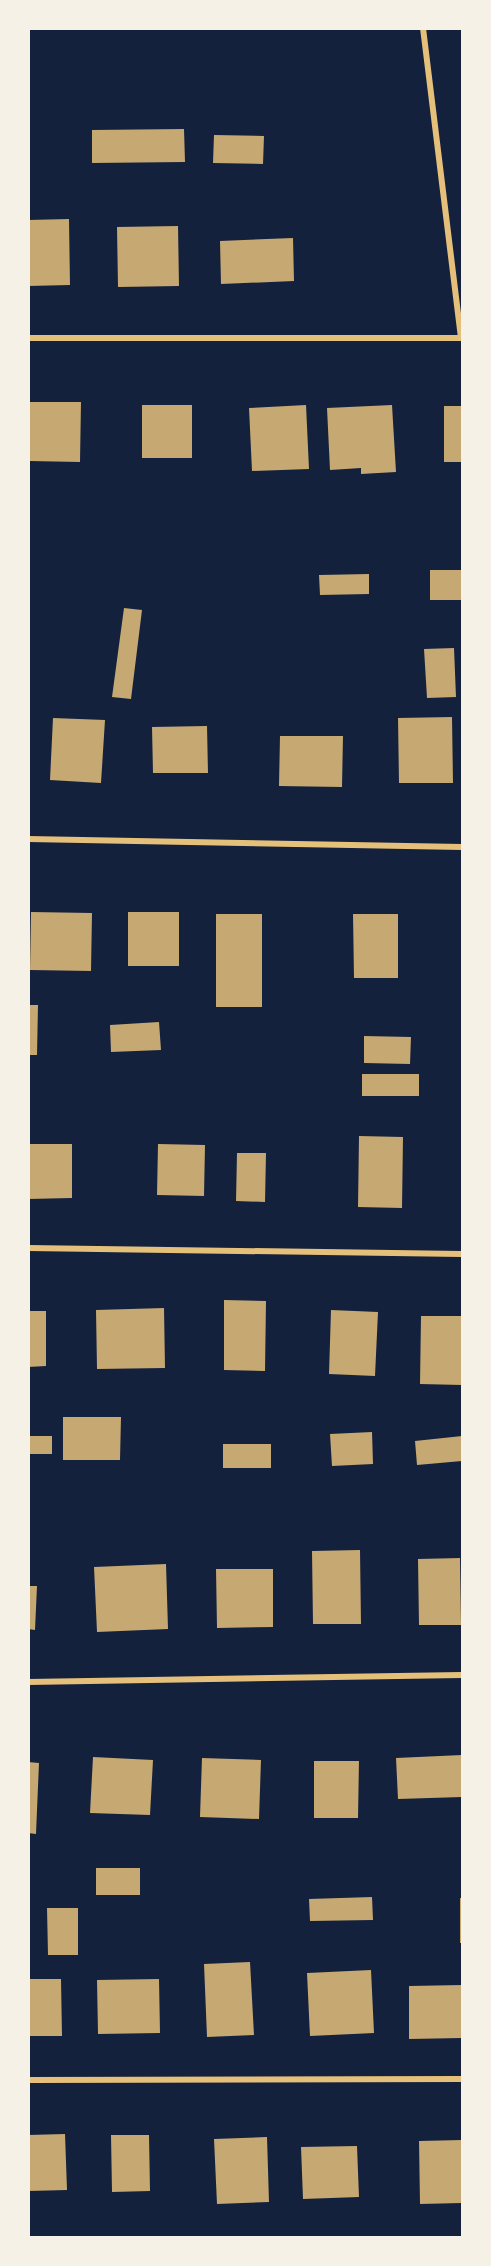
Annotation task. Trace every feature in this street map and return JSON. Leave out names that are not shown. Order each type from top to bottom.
[{"type":"street","points":[[28,338],[461,338],[423,28]]},
{"type":"street","points":[[28,839],[462,847]]},
{"type":"street","points":[[28,1248],[462,1254]]},
{"type":"street","points":[[28,1682],[462,1675]]},
{"type":"street","points":[[28,2080],[462,2079]]},
{"type":"building","points":[[184,129],[185,162],[92,163],[92,130]]},
{"type":"building","points":[[214,135],[264,136],[263,164],[213,163]]},
{"type":"building","points":[[69,219],[70,285],[28,286],[28,220]]},
{"type":"building","points":[[178,226],[179,286],[118,287],[117,227]]},
{"type":"building","points":[[293,238],[294,281],[221,284],[220,241]]},
{"type":"building","points":[[30,402],[81,402],[80,462],[29,461]]},
{"type":"building","points":[[142,405],[192,405],[192,458],[142,458]]},
{"type":"building","points":[[306,405],[309,469],[252,471],[249,408]]},
{"type":"building","points":[[392,405],[396,472],[361,474],[361,468],[330,470],[327,408]]},
{"type":"building","points":[[444,406],[462,406],[462,462],[444,462]]},
{"type":"building","points":[[430,570],[462,570],[462,600],[430,600]]},
{"type":"building","points":[[369,574],[369,594],[320,595],[319,575]]},
{"type":"building","points":[[124,608],[142,610],[131,699],[112,697]]},
{"type":"building","points":[[454,648],[456,697],[427,698],[424,649]]},
{"type":"building","points":[[452,717],[453,783],[399,783],[398,718]]},
{"type":"building","points":[[53,718],[105,720],[101,783],[50,780]]},
{"type":"building","points":[[207,726],[208,773],[153,773],[152,727]]},
{"type":"building","points":[[280,736],[343,736],[342,787],[279,786]]},
{"type":"building","points":[[31,912],[92,913],[91,971],[30,970]]},
{"type":"building","points":[[128,912],[179,912],[179,966],[128,966]]},
{"type":"building","points":[[216,914],[262,914],[262,1007],[216,1007]]},
{"type":"building","points":[[353,914],[398,914],[398,978],[354,978]]},
{"type":"building","points":[[28,1005],[38,1005],[37,1055],[28,1055]]},
{"type":"building","points":[[159,1022],[161,1050],[111,1052],[110,1025]]},
{"type":"building","points":[[364,1036],[411,1037],[410,1064],[364,1063]]},
{"type":"building","points":[[362,1074],[419,1074],[419,1096],[362,1096]]},
{"type":"building","points":[[359,1136],[403,1137],[402,1208],[358,1207]]},
{"type":"building","points":[[28,1144],[72,1144],[72,1198],[28,1199]]},
{"type":"building","points":[[158,1144],[205,1145],[204,1196],[157,1195]]},
{"type":"building","points":[[237,1153],[266,1153],[265,1202],[236,1201]]},
{"type":"building","points":[[224,1300],[266,1301],[265,1371],[224,1370]]},
{"type":"building","points":[[164,1308],[165,1368],[97,1369],[96,1310]]},
{"type":"building","points":[[331,1310],[378,1312],[375,1376],[329,1374]]},
{"type":"building","points":[[28,1311],[46,1311],[46,1366],[28,1367]]},
{"type":"building","points":[[421,1316],[462,1316],[462,1385],[420,1384]]},
{"type":"building","points":[[63,1417],[121,1417],[120,1460],[63,1460]]},
{"type":"building","points":[[372,1432],[373,1464],[332,1466],[330,1434]]},
{"type":"building","points":[[28,1436],[52,1436],[52,1454],[28,1454]]},
{"type":"building","points":[[462,1436],[462,1461],[417,1465],[415,1441]]},
{"type":"building","points":[[223,1444],[271,1444],[271,1468],[223,1468]]},
{"type":"building","points":[[360,1550],[361,1624],[313,1624],[312,1551]]},
{"type":"building","points":[[460,1558],[461,1625],[419,1625],[418,1559]]},
{"type":"building","points":[[166,1564],[168,1629],[97,1632],[94,1567]]},
{"type":"building","points":[[216,1569],[273,1569],[273,1627],[217,1628]]},
{"type":"building","points":[[28,1586],[37,1586],[35,1630],[28,1629]]},
{"type":"building","points":[[462,1755],[462,1797],[398,1799],[396,1758]]},
{"type":"building","points":[[93,1757],[153,1760],[150,1815],[90,1813]]},
{"type":"building","points":[[202,1758],[261,1760],[259,1819],[200,1817]]},
{"type":"building","points":[[314,1761],[359,1761],[358,1818],[314,1818]]},
{"type":"building","points":[[28,1762],[39,1763],[36,1834],[28,1833]]},
{"type":"building","points":[[96,1868],[140,1868],[140,1895],[96,1895]]},
{"type":"building","points":[[372,1897],[373,1920],[310,1921],[309,1899]]},
{"type":"building","points":[[460,1898],[462,1898],[462,1943],[460,1943]]},
{"type":"building","points":[[47,1908],[78,1908],[78,1955],[48,1955]]},
{"type":"building","points":[[250,1962],[254,2035],[207,2037],[204,1964]]},
{"type":"building","points":[[371,1970],[374,2033],[310,2036],[307,1973]]},
{"type":"building","points":[[28,1979],[61,1979],[62,2036],[28,2036]]},
{"type":"building","points":[[159,1979],[160,2033],[98,2034],[97,1980]]},
{"type":"building","points":[[462,1985],[462,2038],[409,2039],[409,1986]]},
{"type":"building","points":[[65,2134],[67,2190],[28,2191],[28,2135]]},
{"type":"building","points":[[111,2135],[149,2135],[150,2191],[112,2192]]},
{"type":"building","points":[[267,2137],[269,2202],[217,2204],[214,2139]]},
{"type":"building","points":[[462,2140],[462,2203],[420,2204],[419,2141]]},
{"type":"building","points":[[357,2146],[359,2197],[303,2199],[301,2147]]}]
